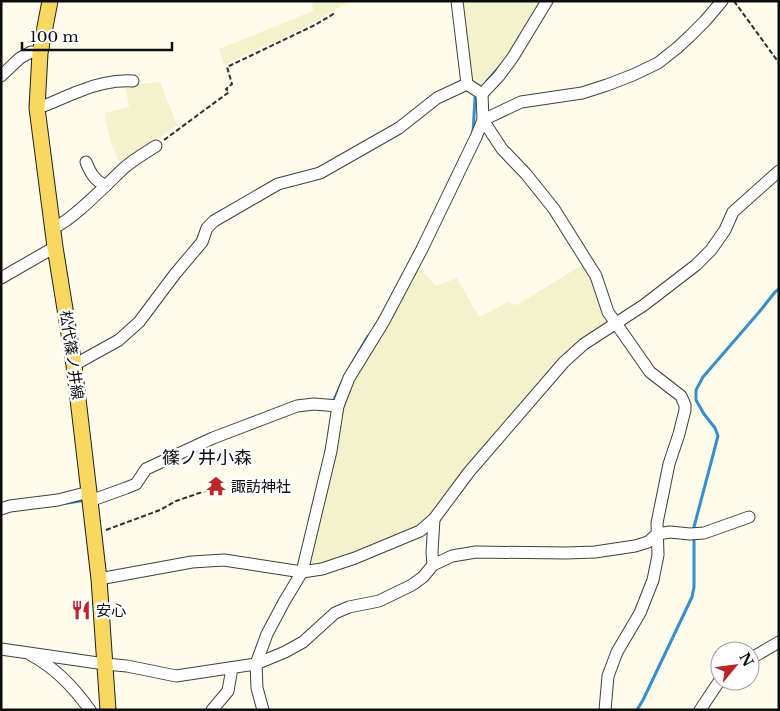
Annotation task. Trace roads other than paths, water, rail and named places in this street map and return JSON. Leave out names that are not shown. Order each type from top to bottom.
[{"type":"main road","name":"松代篠ノ井線","points":[[50,1],[40,53],[37,108],[52,228],[74,365],[90,497],[99,579],[108,710]]},
{"type":"street","points":[[457,1],[467,84],[482,94]]},
{"type":"street","points":[[263,710],[256,688],[256,664],[267,634],[302,572],[331,451],[338,406],[349,378],[384,321],[422,249],[476,137],[483,120],[482,94],[513,57],[547,1]]},
{"type":"street","points":[[483,120],[521,102],[582,93],[633,75],[658,62],[677,48],[705,21],[722,1]]},
{"type":"street","points":[[1,76],[20,58],[31,52],[40,53]]},
{"type":"street","points":[[37,108],[100,84],[121,80],[133,81]]},
{"type":"street","points":[[74,365],[119,340],[139,322],[202,242],[207,228],[214,222],[278,184],[320,173],[399,128],[438,98],[467,84]]},
{"type":"street","points":[[483,120],[502,150],[526,174],[554,209],[596,276],[608,312],[650,372],[681,396],[685,405],[679,434],[669,464],[657,523],[658,555],[653,580],[640,613],[617,652],[608,676],[605,710]]},
{"type":"street","points":[[52,228],[65,222],[126,166],[156,146]]},
{"type":"street","points":[[86,162],[94,178],[106,185]]},
{"type":"street","points":[[99,579],[192,562],[224,560],[302,572],[355,558],[420,531],[434,519],[469,472],[564,362],[584,344],[644,305],[696,264],[711,250],[733,212],[779,171]]},
{"type":"street","points":[[1,278],[55,247]]},
{"type":"street","points":[[1,509],[10,506],[90,497],[126,488],[136,484],[146,468],[213,438],[297,406],[314,404],[338,406]]},
{"type":"street","points":[[1,649],[127,666],[176,676],[256,664],[303,642],[335,613],[349,607],[379,600],[412,585],[423,577],[433,565],[452,556],[476,552],[595,552],[635,546],[648,542],[657,534],[670,532],[704,533],[749,516]]},
{"type":"street","points":[[433,565],[434,519]]},
{"type":"street","points":[[760,653],[779,642]]},
{"type":"street","points":[[26,653],[38,659],[62,678],[90,710]]},
{"type":"street","points":[[212,710],[228,691],[232,668]]},
{"type":"street","points":[[700,710],[713,691]]},
{"type":"waterway","points":[[487,81],[501,65]]},
{"type":"waterway","points":[[473,133],[475,98]]},
{"type":"waterway","points":[[637,710],[692,597],[694,587],[694,527],[718,436],[715,428],[696,400],[696,390],[703,377],[779,289]]},
{"type":"waterway","points":[[347,372],[368,336]]},
{"type":"waterway","points":[[333,402],[342,382]]},
{"type":"waterway","points":[[67,503],[81,501]]},
{"type":"place","name":"諏訪神社","points":[[216,486]]},
{"type":"place","name":"安心","points":[[81,610]]},
{"type":"district","name":"篠ノ井小森","points":[[207,458]]}]
